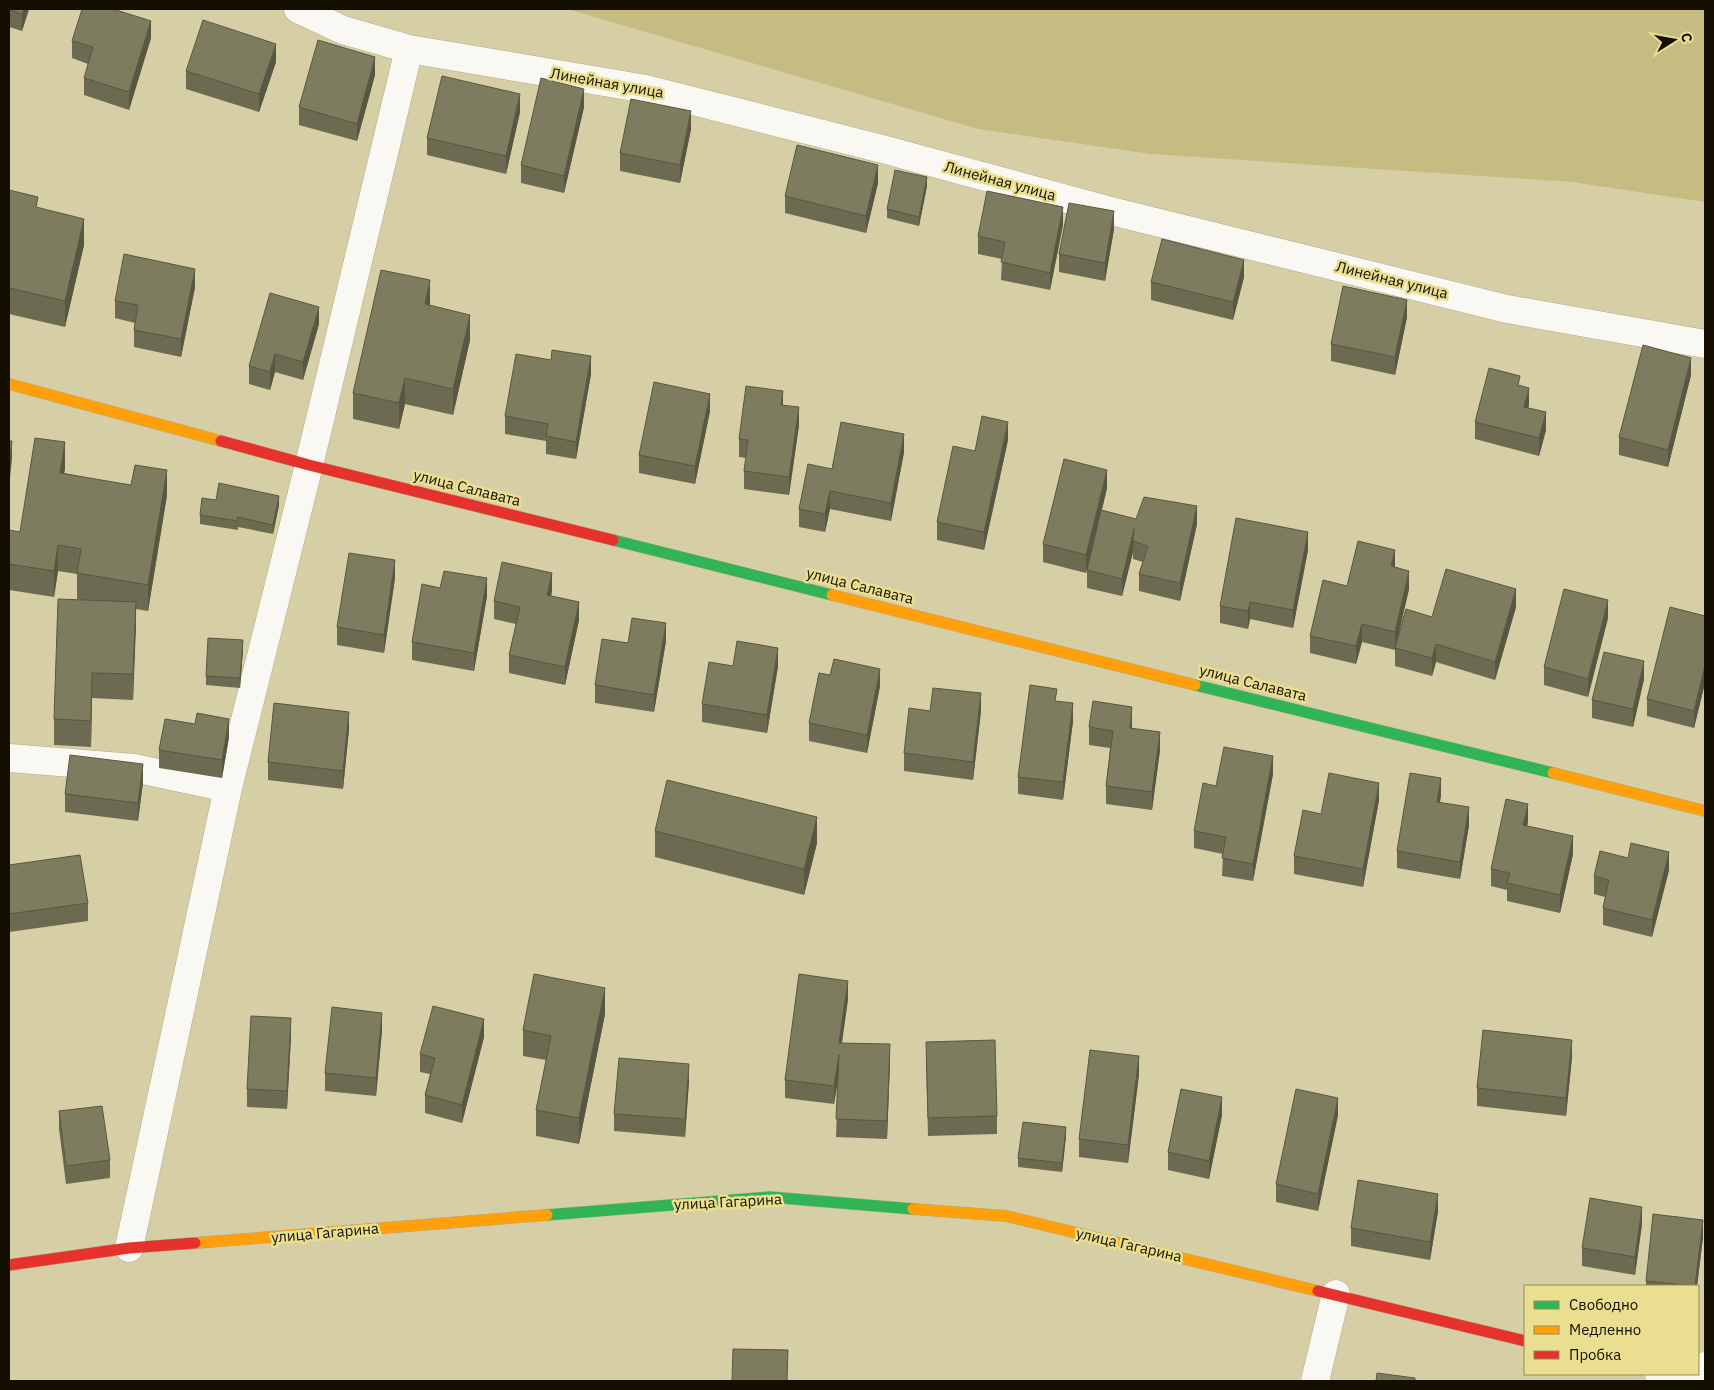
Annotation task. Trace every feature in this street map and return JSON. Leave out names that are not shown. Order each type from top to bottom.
[{"type":"street","name":"Линейная улица","points":[[298,9],[343,30],[409,49],[646,89],[886,150],[1107,210],[1507,309],[1705,344]]},
{"type":"street","points":[[129,1248],[228,788],[309,465],[409,49]]},
{"type":"street","name":"улица Салавата","points":[[9,384],[309,465],[1705,811]]},
{"type":"street","points":[[9,758],[134,768],[228,788]]},
{"type":"street","name":"улица Гагарина","points":[[9,1265],[129,1248],[770,1197],[1006,1216],[1524,1341]]},
{"type":"street","points":[[1315,1381],[1336,1294]]},
{"type":"street","points":[[1702,1381],[1705,1366]]},
{"type":"street","points":[[1663,1375],[1689,1381]]},
{"type":"shaded area","points":[[567,9],[1705,9],[1705,202],[1572,182],[1151,154],[978,129]]},
{"type":"building","points":[[9,9],[24,9],[22,14]]},
{"type":"building","points":[[82,9],[113,9],[151,21],[129,92],[84,78],[93,47],[72,41]]},
{"type":"building","points":[[203,20],[276,44],[259,94],[186,71]]},
{"type":"building","points":[[318,40],[375,57],[357,124],[299,107]]},
{"type":"building","points":[[442,76],[520,94],[506,156],[427,138]]},
{"type":"building","points":[[541,78],[584,89],[564,176],[521,165]]},
{"type":"building","points":[[631,99],[691,111],[680,165],[620,153]]},
{"type":"building","points":[[797,145],[878,165],[866,216],[785,196]]},
{"type":"building","points":[[895,170],[927,177],[919,217],[887,209]]},
{"type":"building","points":[[9,190],[38,197],[36,207],[84,219],[65,301],[9,288]]},
{"type":"building","points":[[987,191],[1063,207],[1050,273],[1001,262],[1005,242],[978,236]]},
{"type":"building","points":[[1069,203],[1114,211],[1105,263],[1059,254]]},
{"type":"building","points":[[1162,239],[1244,260],[1233,302],[1151,282]]},
{"type":"building","points":[[124,254],[195,269],[181,339],[134,330],[138,305],[115,301]]},
{"type":"building","points":[[381,270],[430,280],[425,304],[470,315],[453,389],[405,378],[399,403],[353,393]]},
{"type":"building","points":[[1343,286],[1407,300],[1395,357],[1331,344]]},
{"type":"building","points":[[270,293],[319,307],[303,362],[275,354],[270,372],[249,366]]},
{"type":"building","points":[[1643,345],[1691,358],[1668,450],[1619,437]]},
{"type":"building","points":[[552,350],[591,356],[576,442],[546,436],[548,424],[505,416],[516,354],[551,360]]},
{"type":"building","points":[[1489,368],[1520,376],[1518,385],[1529,388],[1524,407],[1546,412],[1539,438],[1475,422]]},
{"type":"building","points":[[654,382],[710,394],[695,466],[639,455]]},
{"type":"building","points":[[746,386],[783,391],[781,405],[799,407],[789,477],[744,471],[748,440],[739,439]]},
{"type":"building","points":[[982,416],[1008,422],[984,532],[937,522],[953,446],[975,451]]},
{"type":"building","points":[[841,422],[904,434],[891,503],[830,491],[825,514],[799,509],[808,464],[832,469]]},
{"type":"building","points":[[35,438],[65,442],[60,473],[131,485],[135,465],[167,470],[148,585],[77,573],[81,549],[58,545],[54,571],[9,564],[9,530],[20,532]]},
{"type":"building","points":[[9,441],[12,441],[9,468]]},
{"type":"building","points":[[1064,459],[1107,470],[1086,555],[1043,544]]},
{"type":"building","points":[[219,483],[279,496],[273,525],[237,517],[238,521],[200,515],[202,498],[216,500]]},
{"type":"building","points":[[1144,497],[1197,506],[1180,583],[1139,574],[1148,546],[1133,541],[1134,529],[1122,579],[1087,570],[1101,510],[1136,519]]},
{"type":"building","points":[[1236,518],[1308,532],[1293,610],[1250,602],[1248,611],[1220,606]]},
{"type":"building","points":[[1358,541],[1395,550],[1391,566],[1409,571],[1395,632],[1362,624],[1356,646],[1310,636],[1323,580],[1347,586]]},
{"type":"building","points":[[349,553],[395,560],[384,635],[337,627]]},
{"type":"building","points":[[502,562],[552,573],[547,595],[579,602],[565,667],[509,655],[520,607],[494,601]]},
{"type":"building","points":[[1446,569],[1516,589],[1495,662],[1436,644],[1432,658],[1395,648],[1406,609],[1432,617]]},
{"type":"building","points":[[444,571],[487,578],[474,653],[412,642],[422,584],[440,588]]},
{"type":"building","points":[[1564,589],[1608,600],[1588,679],[1544,667]]},
{"type":"building","points":[[58,599],[136,602],[133,674],[92,673],[91,721],[54,719]]},
{"type":"building","points":[[1670,607],[1705,616],[1705,665],[1694,711],[1647,699]]},
{"type":"building","points":[[632,618],[666,623],[654,695],[595,685],[602,639],[628,643]]},
{"type":"building","points":[[208,638],[243,640],[240,678],[206,676]]},
{"type":"building","points":[[737,641],[778,648],[767,715],[702,704],[709,662],[733,666]]},
{"type":"building","points":[[1604,652],[1644,661],[1633,709],[1592,700]]},
{"type":"building","points":[[834,659],[880,669],[867,735],[809,723],[819,673],[830,675]]},
{"type":"building","points":[[1030,685],[1057,689],[1055,701],[1073,703],[1063,782],[1018,777]]},
{"type":"building","points":[[933,688],[981,693],[973,762],[904,753],[909,708],[930,711]]},
{"type":"building","points":[[1093,701],[1132,707],[1130,728],[1160,732],[1152,792],[1106,786],[1113,731],[1089,727]]},
{"type":"building","points":[[274,703],[349,712],[343,771],[268,762]]},
{"type":"building","points":[[197,713],[229,719],[222,760],[159,750],[165,719],[195,724]]},
{"type":"building","points":[[1224,747],[1273,756],[1253,864],[1222,858],[1226,837],[1194,831],[1203,783],[1216,786]]},
{"type":"building","points":[[70,755],[143,764],[138,803],[65,794]]},
{"type":"building","points":[[1329,773],[1379,783],[1363,869],[1294,856],[1303,810],[1321,814]]},
{"type":"building","points":[[1410,773],[1441,778],[1437,802],[1469,807],[1460,862],[1397,851]]},
{"type":"building","points":[[667,780],[817,817],[804,869],[655,831]]},
{"type":"building","points":[[1506,799],[1528,804],[1523,825],[1573,836],[1560,895],[1507,883],[1510,873],[1491,869]]},
{"type":"building","points":[[1631,843],[1669,852],[1652,920],[1603,908],[1609,880],[1594,876],[1600,851],[1628,858]]},
{"type":"building","points":[[80,855],[88,903],[9,914],[9,865]]},
{"type":"building","points":[[534,974],[605,988],[579,1118],[536,1110],[551,1036],[523,1030]]},
{"type":"building","points":[[799,974],[848,981],[839,1043],[890,1044],[887,1121],[836,1119],[839,1055],[834,1086],[785,1080]]},
{"type":"building","points":[[433,1006],[484,1019],[462,1105],[425,1095],[435,1058],[420,1054]]},
{"type":"building","points":[[332,1007],[382,1013],[376,1078],[325,1073]]},
{"type":"building","points":[[251,1016],[291,1018],[287,1091],[247,1089]]},
{"type":"building","points":[[1483,1030],[1572,1040],[1566,1098],[1477,1088]]},
{"type":"building","points":[[995,1040],[997,1116],[928,1118],[926,1042]]},
{"type":"building","points":[[1090,1050],[1139,1056],[1128,1145],[1079,1139]]},
{"type":"building","points":[[619,1058],[689,1064],[685,1119],[614,1114]]},
{"type":"building","points":[[1181,1089],[1222,1097],[1209,1161],[1168,1152]]},
{"type":"building","points":[[1296,1089],[1338,1098],[1318,1194],[1276,1184]]},
{"type":"building","points":[[102,1106],[110,1160],[66,1166],[59,1111]]},
{"type":"building","points":[[1023,1122],[1066,1127],[1062,1163],[1018,1158]]},
{"type":"building","points":[[1358,1180],[1438,1194],[1430,1242],[1351,1228]]},
{"type":"building","points":[[1590,1198],[1642,1207],[1635,1257],[1582,1248]]},
{"type":"building","points":[[1653,1214],[1703,1220],[1695,1285],[1646,1281]]},
{"type":"building","points":[[733,1349],[788,1350],[787,1381],[732,1381]]},
{"type":"building","points":[[1377,1373],[1415,1378],[1415,1381],[1376,1381]]},
{"type":"traffic: fast","points":[[613,540],[832,595]]},
{"type":"traffic: fast","points":[[1195,685],[1553,773]]},
{"type":"traffic: fast","points":[[547,1215],[770,1197],[913,1209]]},
{"type":"traffic: slow","points":[[9,384],[221,441]]},
{"type":"traffic: slow","points":[[832,595],[1195,685]]},
{"type":"traffic: slow","points":[[1553,773],[1705,811]]},
{"type":"traffic: slow","points":[[913,1209],[1006,1216],[1318,1291]]},
{"type":"traffic: slow","points":[[195,1243],[547,1215]]},
{"type":"traffic: jam","points":[[221,441],[309,465],[613,540]]},
{"type":"traffic: jam","points":[[9,1265],[129,1248],[195,1243]]},
{"type":"traffic: jam","points":[[1318,1291],[1524,1341]]}]
